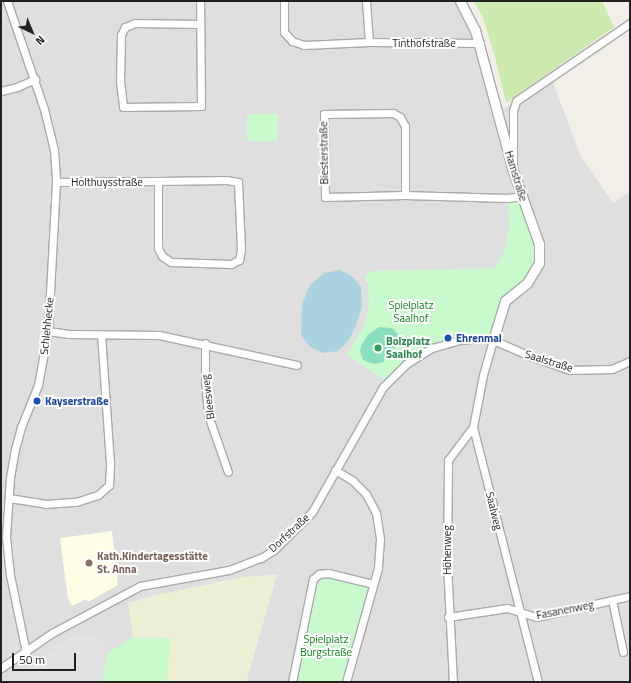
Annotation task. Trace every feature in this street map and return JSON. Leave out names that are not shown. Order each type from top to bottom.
[{"type":"street","name":"Schlehhecke","points":[[7,1],[35,79],[44,109],[54,150],[56,182],[48,331],[38,385],[21,427],[15,448],[8,498],[6,537],[10,575],[26,652]]},
{"type":"street","points":[[200,1],[201,106],[123,107],[120,81],[121,35],[125,27],[135,23],[200,24]]},
{"type":"street","name":"Tinthofstraße","points":[[284,1],[284,32],[292,41],[304,45],[369,42],[480,43]]},
{"type":"street","points":[[366,1],[369,42]]},
{"type":"street","name":"Hamstraße","points":[[460,1],[467,11],[480,43],[513,171],[539,244],[539,263],[526,282],[505,301],[493,340]]},
{"type":"street","points":[[513,171],[513,111],[516,101],[630,23]]},
{"type":"street","points":[[1,91],[17,87],[35,79]]},
{"type":"street","name":"Biesterstraße","points":[[405,195],[405,126],[400,117],[393,113],[324,114],[325,197],[405,195],[508,198],[521,196]]},
{"type":"street","name":"Holthuysstraße","points":[[56,182],[227,180],[238,182],[241,250],[239,260],[231,264],[171,262],[162,256],[158,248],[158,181]]},
{"type":"street","points":[[48,331],[69,334],[158,334],[205,343],[297,365]]},
{"type":"street","points":[[8,498],[45,504],[76,502],[98,495],[109,485],[110,463],[102,334]]},
{"type":"street","name":"Dorfstraße","points":[[1,668],[52,633],[140,586],[229,570],[261,558],[286,540],[312,512],[383,387],[406,364],[432,348],[454,342],[482,338],[493,340]]},
{"type":"street","name":"Saalstraße","points":[[493,340],[530,356],[570,370],[612,369],[630,361]]},
{"type":"street","name":"Saalweg","points":[[493,340],[483,375],[473,427],[538,682]]},
{"type":"street","name":"Bleesweg","points":[[205,343],[205,380],[208,414],[228,472]]},
{"type":"street","name":"Höhenweg","points":[[453,682],[448,617],[448,460],[473,427]]},
{"type":"street","points":[[335,470],[353,481],[366,494],[376,513],[380,539],[378,568],[346,682]]},
{"type":"street","points":[[292,682],[313,579],[319,574],[328,573],[373,584]]},
{"type":"street","name":"Fasanenweg","points":[[448,617],[507,608],[536,617],[630,596]]},
{"type":"street","points":[[612,600],[623,652]]},
{"type":"shaded area","points":[[1,1],[454,1],[463,13],[477,52],[504,109],[551,76],[580,155],[613,203],[630,192],[630,682],[246,682],[276,575],[244,577],[153,596],[167,682],[1,682]]},
{"type":"shaded area","name":"Kath.Kindertagesstätte St. Anna","points":[[112,531],[118,585],[88,602],[86,599],[72,606],[68,599],[60,538]]},
{"type":"shaded area","points":[[277,575],[246,682],[167,682],[170,638],[133,637],[128,603],[153,596],[244,577]]},
{"type":"shaded area","points":[[79,633],[102,640],[105,643],[102,682],[8,682],[11,677]]},
{"type":"green space","points":[[473,1],[602,1],[614,27],[506,103],[495,57],[482,15]]},
{"type":"green space","points":[[247,114],[278,114],[278,141],[247,141]]},
{"type":"green space","name":"Spielplatz Saalhof","points":[[521,196],[539,244],[539,263],[505,301],[493,340],[482,338],[432,348],[388,382],[347,355],[364,326],[369,307],[368,283],[364,276],[375,271],[496,268],[504,251],[509,228],[508,198]]},
{"type":"green space","name":"Bolzplatz Saalhof","points":[[379,327],[392,328],[399,335],[397,345],[391,353],[383,362],[374,364],[363,360],[360,351],[362,344],[368,335]]},
{"type":"green space","name":"Spielplatz Burgstraße","points":[[319,574],[373,584],[346,682],[292,682],[311,584]]},
{"type":"green space","points":[[133,637],[170,638],[167,682],[102,682],[106,654]]},
{"type":"water","points":[[340,270],[352,276],[361,287],[362,307],[349,340],[338,351],[323,353],[310,347],[301,335],[302,304],[310,285],[324,273]]},
{"type":"place","name":"Ehrenmal","points":[[448,338]]},
{"type":"place","name":"Bolzplatz Saalhof","points":[[378,348]]},
{"type":"place","name":"Kayserstraße","points":[[37,401]]},
{"type":"place","name":"Kath.Kindertagesstätte St. Anna","points":[[89,563]]}]
